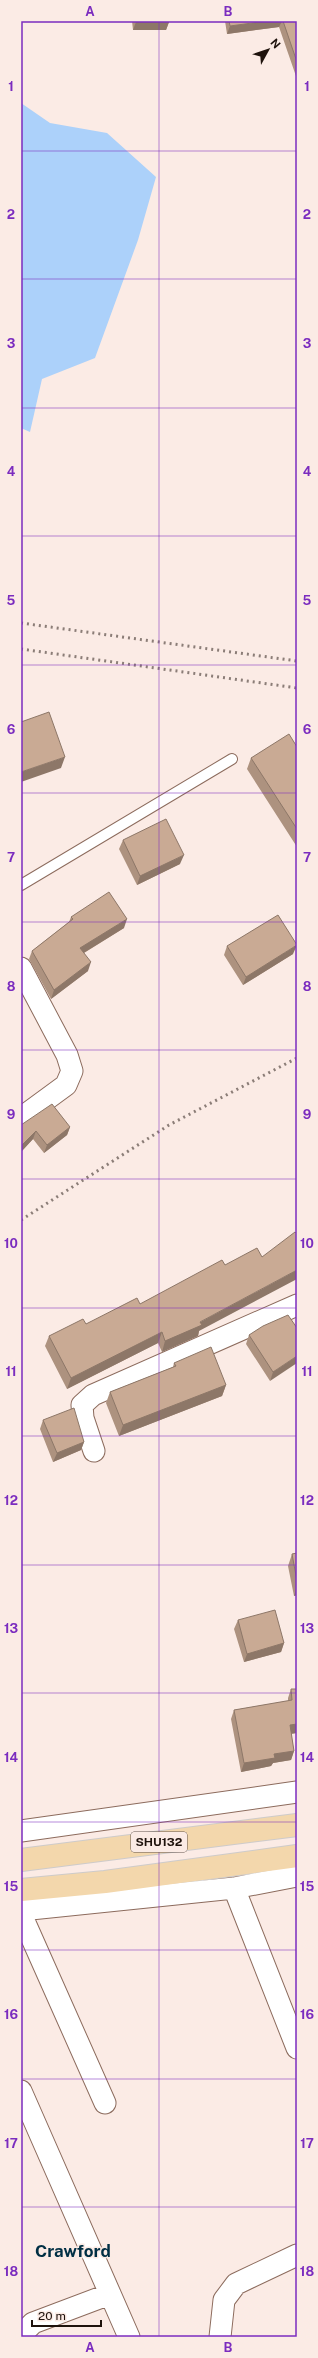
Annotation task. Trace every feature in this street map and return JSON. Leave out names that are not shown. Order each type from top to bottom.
[{"type":"main road","name":"SHU132","points":[[21,1860],[297,1825]]},
{"type":"main road","name":"SHU132","points":[[21,1890],[105,1882],[297,1856]]},
{"type":"street","points":[[21,968],[67,1054],[72,1071],[66,1085],[21,1118]]},
{"type":"street","points":[[94,1451],[83,1418],[82,1405],[93,1395],[297,1305]]},
{"type":"street","points":[[21,1831],[297,1792]]},
{"type":"street","points":[[21,1910],[234,1888],[297,1876]]},
{"type":"street","points":[[234,1888],[297,2048]]},
{"type":"street","points":[[21,1914],[105,2102]]},
{"type":"street","points":[[21,2091],[130,2337]]},
{"type":"street","points":[[220,2337],[224,2300],[236,2284],[297,2255]]},
{"type":"street","points":[[23,2332],[33,2323],[110,2294]]},
{"type":"lane","points":[[21,885],[232,759]]},
{"type":"water","points":[[21,103],[50,123],[107,133],[156,177],[138,240],[95,358],[42,379],[30,432],[21,428]]},
{"type":"building","points":[[169,21],[169,22],[136,22]]},
{"type":"building","points":[[229,21],[267,21],[230,26]]},
{"type":"building","points":[[283,21],[297,21],[297,62]]},
{"type":"building","points":[[49,712],[65,757],[21,772],[21,722]]},
{"type":"building","points":[[289,734],[297,747],[297,829],[251,758]]},
{"type":"building","points":[[166,819],[184,855],[140,876],[123,840]]},
{"type":"building","points":[[109,892],[127,919],[80,948],[91,962],[54,990],[32,951],[73,919],[71,917]]},
{"type":"building","points":[[278,915],[297,945],[246,977],[227,946]]},
{"type":"building","points":[[52,1104],[70,1127],[47,1145],[36,1131],[21,1146],[21,1125]]},
{"type":"building","points":[[295,1232],[297,1234],[297,1270],[200,1322],[202,1325],[165,1341],[162,1332],[71,1378],[49,1336],[83,1319],[86,1324],[137,1298],[140,1304],[222,1260],[225,1265],[257,1248],[262,1257]]},
{"type":"building","points":[[288,1315],[297,1328],[297,1356],[273,1372],[249,1335],[263,1326]]},
{"type":"building","points":[[211,1347],[226,1385],[123,1425],[110,1392],[176,1366],[174,1363]]},
{"type":"building","points":[[74,1408],[84,1442],[57,1453],[43,1420]]},
{"type":"building","points":[[297,1553],[297,1581],[292,1554]]},
{"type":"building","points":[[275,1610],[284,1643],[247,1654],[238,1620]]},
{"type":"building","points":[[291,1689],[297,1689],[297,1724],[290,1725],[294,1751],[274,1754],[275,1758],[244,1763],[234,1710],[292,1700]]},
{"type":"railway","points":[[21,623],[297,661]]},
{"type":"railway","points":[[21,649],[297,688]]},
{"type":"railway","points":[[21,1220],[169,1125],[297,1058]]},
{"type":"district","name":"Crawford","points":[[73,2251]]}]
